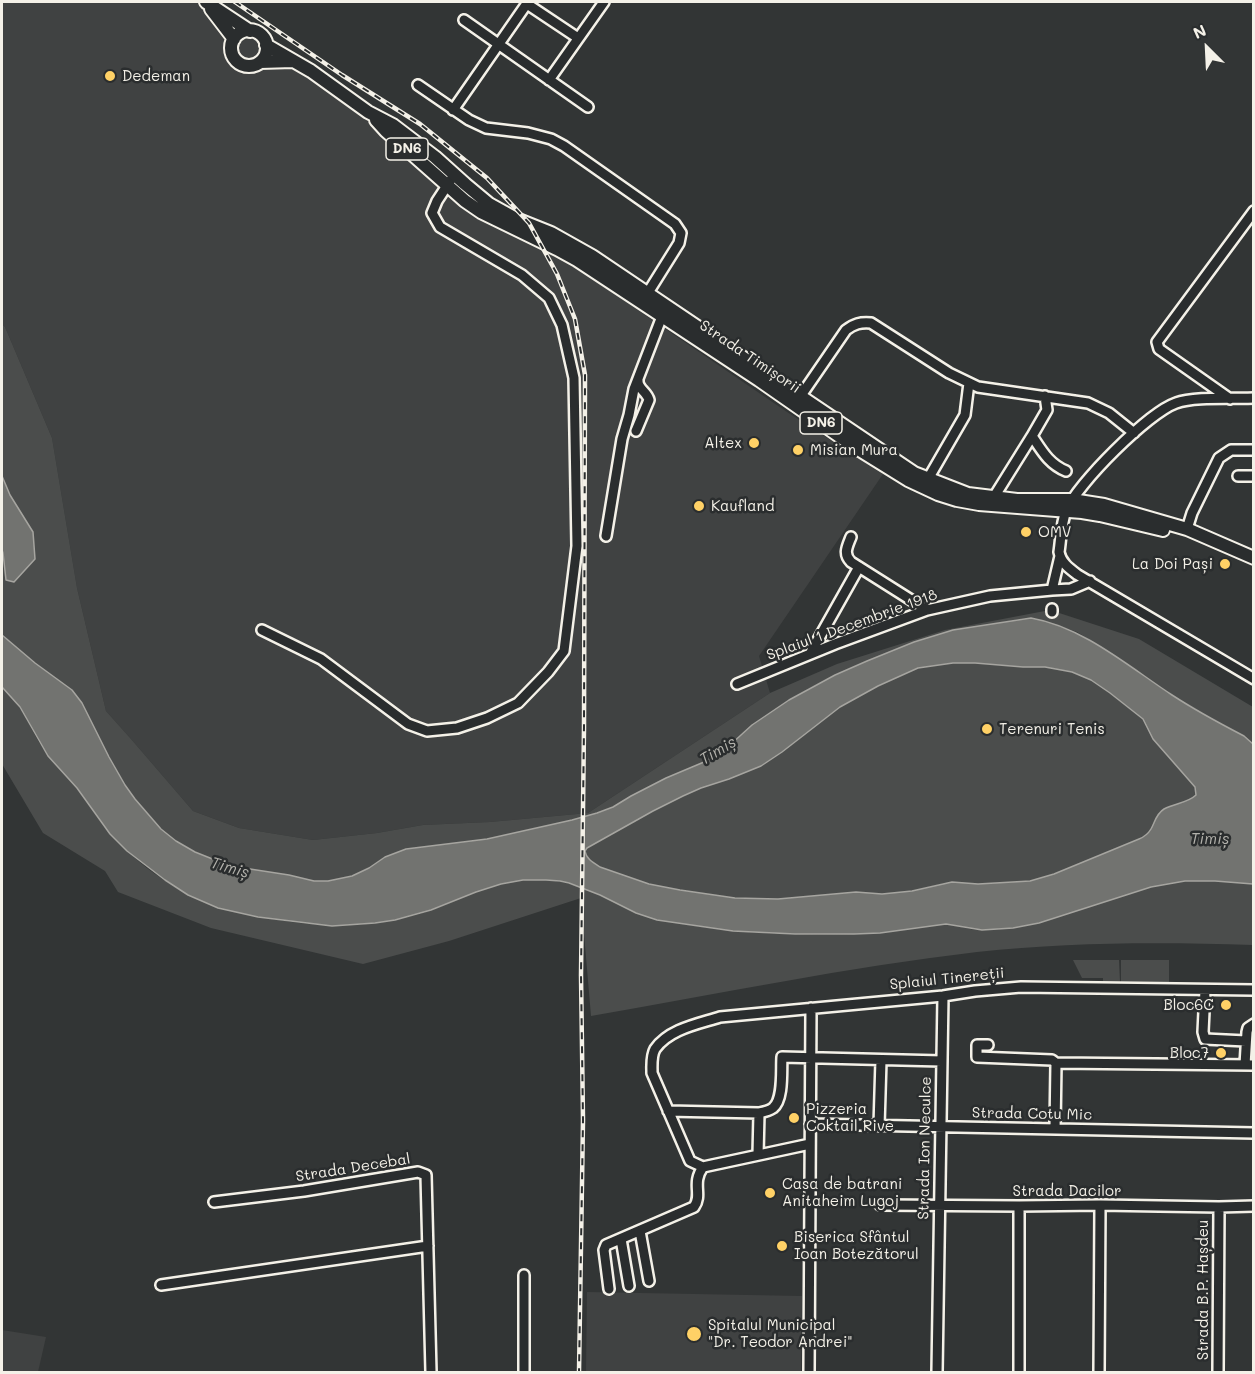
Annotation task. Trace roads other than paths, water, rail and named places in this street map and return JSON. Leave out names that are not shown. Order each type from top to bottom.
[{"type":"main road","points":[[206,2],[262,36],[266,45],[266,54],[260,62]]},
{"type":"main road","points":[[206,2],[234,39]]},
{"type":"main road","points":[[250,30],[241,32],[234,39],[232,53],[238,62],[248,66],[260,62],[293,61]]},
{"type":"main road","name":"Strada Timișorii","points":[[266,45],[311,71],[368,112],[393,125],[435,157],[451,180],[516,219],[572,244],[759,380],[858,449],[908,480],[948,497],[979,504],[1100,515],[1228,547]]},
{"type":"main road","name":"Strada Timișorii","points":[[664,311],[928,479],[968,494],[1017,500],[1072,500],[1104,505],[1187,529],[1254,558]]},
{"type":"street","points":[[549,80],[604,2]]},
{"type":"street","points":[[453,110],[527,3],[578,38]]},
{"type":"street","points":[[464,20],[588,107]]},
{"type":"street","points":[[418,85],[453,110],[486,128],[528,133],[551,139],[564,146],[675,224],[681,233],[681,238],[645,298]]},
{"type":"street","points":[[262,630],[321,658],[408,724],[427,730],[457,728],[487,718],[518,703],[548,672],[564,651],[577,546],[574,378],[562,325],[549,298],[522,275],[440,227],[432,213],[451,180]]},
{"type":"street","points":[[1230,399],[1160,349],[1157,342],[1254,211]]},
{"type":"street","points":[[606,536],[622,439],[638,379],[664,311]]},
{"type":"street","points":[[800,397],[846,330],[862,322],[871,322],[950,373],[978,387],[1088,403],[1109,413],[1134,433]]},
{"type":"street","points":[[636,431],[649,400],[638,386],[638,379]]},
{"type":"street","points":[[928,479],[965,415],[969,383]]},
{"type":"street","points":[[994,497],[1047,410],[1045,396]]},
{"type":"street","points":[[1052,590],[1060,556],[1066,512],[1072,500],[1110,456],[1134,433],[1162,410],[1176,403],[1188,400],[1254,398]]},
{"type":"street","points":[[1032,436],[1048,460],[1056,467],[1066,471]]},
{"type":"street","points":[[1187,529],[1192,513],[1219,458],[1231,450],[1254,450]]},
{"type":"street","points":[[1238,476],[1254,476]]},
{"type":"street","points":[[851,537],[846,550],[847,557],[927,610]]},
{"type":"street","points":[[1060,556],[1066,566],[1254,679]]},
{"type":"street","points":[[810,654],[859,567]]},
{"type":"street","name":"Splaiul 1 Decembrie 1918","points":[[737,684],[927,610],[990,596],[1071,589],[1090,581]]},
{"type":"street","points":[[819,637],[835,644]]},
{"type":"street","name":"Splaiul Tinereții","points":[[668,1111],[652,1073],[651,1061],[654,1050],[668,1037],[686,1027],[720,1017],[1020,987],[1254,990]]},
{"type":"street","points":[[1205,990],[1203,1036],[1205,1039],[1246,1041]]},
{"type":"street","name":"Strada Ion Neculce","points":[[937,1372],[942,996]]},
{"type":"street","points":[[808,1372],[811,1008]]},
{"type":"street","points":[[988,1046],[977,1045],[977,1057],[1052,1060],[1056,1063],[1249,1065],[1246,1041],[1248,1028],[1254,1024]]},
{"type":"street","points":[[810,1144],[704,1167],[690,1161],[668,1111],[759,1113],[773,1108],[780,1095],[782,1057],[942,1061]]},
{"type":"street","points":[[879,1126],[881,1060]]},
{"type":"street","points":[[1054,1129],[1056,1063]]},
{"type":"street","points":[[758,1155],[759,1113]]},
{"type":"street","name":"Strada Cotu Mic","points":[[810,1124],[1254,1133]]},
{"type":"street","points":[[609,1289],[604,1250],[606,1245],[694,1208],[698,1202],[696,1179],[704,1167]]},
{"type":"street","name":"Strada Decebal","points":[[214,1202],[304,1191],[418,1172],[426,1175],[431,1372]]},
{"type":"street","name":"Strada Dacilor","points":[[880,1204],[1254,1206]]},
{"type":"street","points":[[1100,1205],[1100,1372]]},
{"type":"street","points":[[1019,1206],[1019,1372]]},
{"type":"street","name":"Strada B.P. Hașdeu","points":[[1218,1372],[1219,1207]]},
{"type":"street","points":[[640,1231],[649,1281]]},
{"type":"street","points":[[621,1239],[629,1286]]},
{"type":"street","points":[[161,1285],[428,1246]]},
{"type":"street","points":[[524,1275],[524,1372]]},
{"type":"water","points":[[2,476],[10,495],[33,532],[35,559],[14,582],[6,580],[2,550]]},
{"type":"water","name":"Timiș","points":[[1031,618],[1050,623],[1087,639],[1181,701],[1244,736],[1253,744],[1253,884],[1185,881],[1151,887],[1039,923],[982,930],[946,924],[880,933],[854,934],[733,931],[657,920],[569,883],[546,880],[523,880],[501,884],[431,910],[375,923],[332,926],[258,917],[218,908],[188,895],[127,851],[110,834],[77,788],[48,756],[20,707],[2,687],[2,635],[72,690],[82,703],[125,785],[161,829],[176,841],[195,852],[237,867],[314,881],[328,881],[352,876],[385,857],[406,849],[487,839],[572,820],[613,807],[666,778],[715,756],[752,725],[789,700],[835,675],[914,642],[953,630]],"holes":[[[953,663],[1045,667],[1072,672],[1091,680],[1143,719],[1153,739],[1195,787],[1196,795],[1161,811],[1150,831],[1141,838],[1054,874],[1030,881],[978,884],[952,882],[912,891],[882,894],[856,892],[778,899],[735,898],[649,884],[600,867],[586,854],[587,848],[653,811],[701,788],[761,766],[840,707],[878,686],[918,668]]]},
{"type":"railway","points":[[235,2],[342,75],[420,124],[487,178],[529,223],[557,274],[575,319],[585,375],[581,975],[583,1120],[579,1372]]},
{"type":"place","name":"Dedeman","points":[[110,76]]},
{"type":"place","name":"Altex","points":[[754,443]]},
{"type":"place","name":"Misian Mura","points":[[798,450]]},
{"type":"place","name":"Kaufland","points":[[699,506]]},
{"type":"place","name":"OMV","points":[[1026,532]]},
{"type":"place","name":"La Doi Pași","points":[[1225,564]]},
{"type":"place","name":"Terenuri Tenis","points":[[987,729]]},
{"type":"place","name":"Bloc6C","points":[[1226,1005]]},
{"type":"place","name":"Bloc7","points":[[1221,1053]]},
{"type":"place","name":"Pizzeria Coktail Rive","points":[[794,1118]]},
{"type":"place","name":"Casa de batrani Anitaheim Lugoj","points":[[770,1193]]},
{"type":"place","name":"Biserica Sfântul Ioan Botezătorul","points":[[782,1246]]},
{"type":"place","name":"Spitalul Municipal \"Dr. Teodor Andrei\"","points":[[694,1334]]}]
